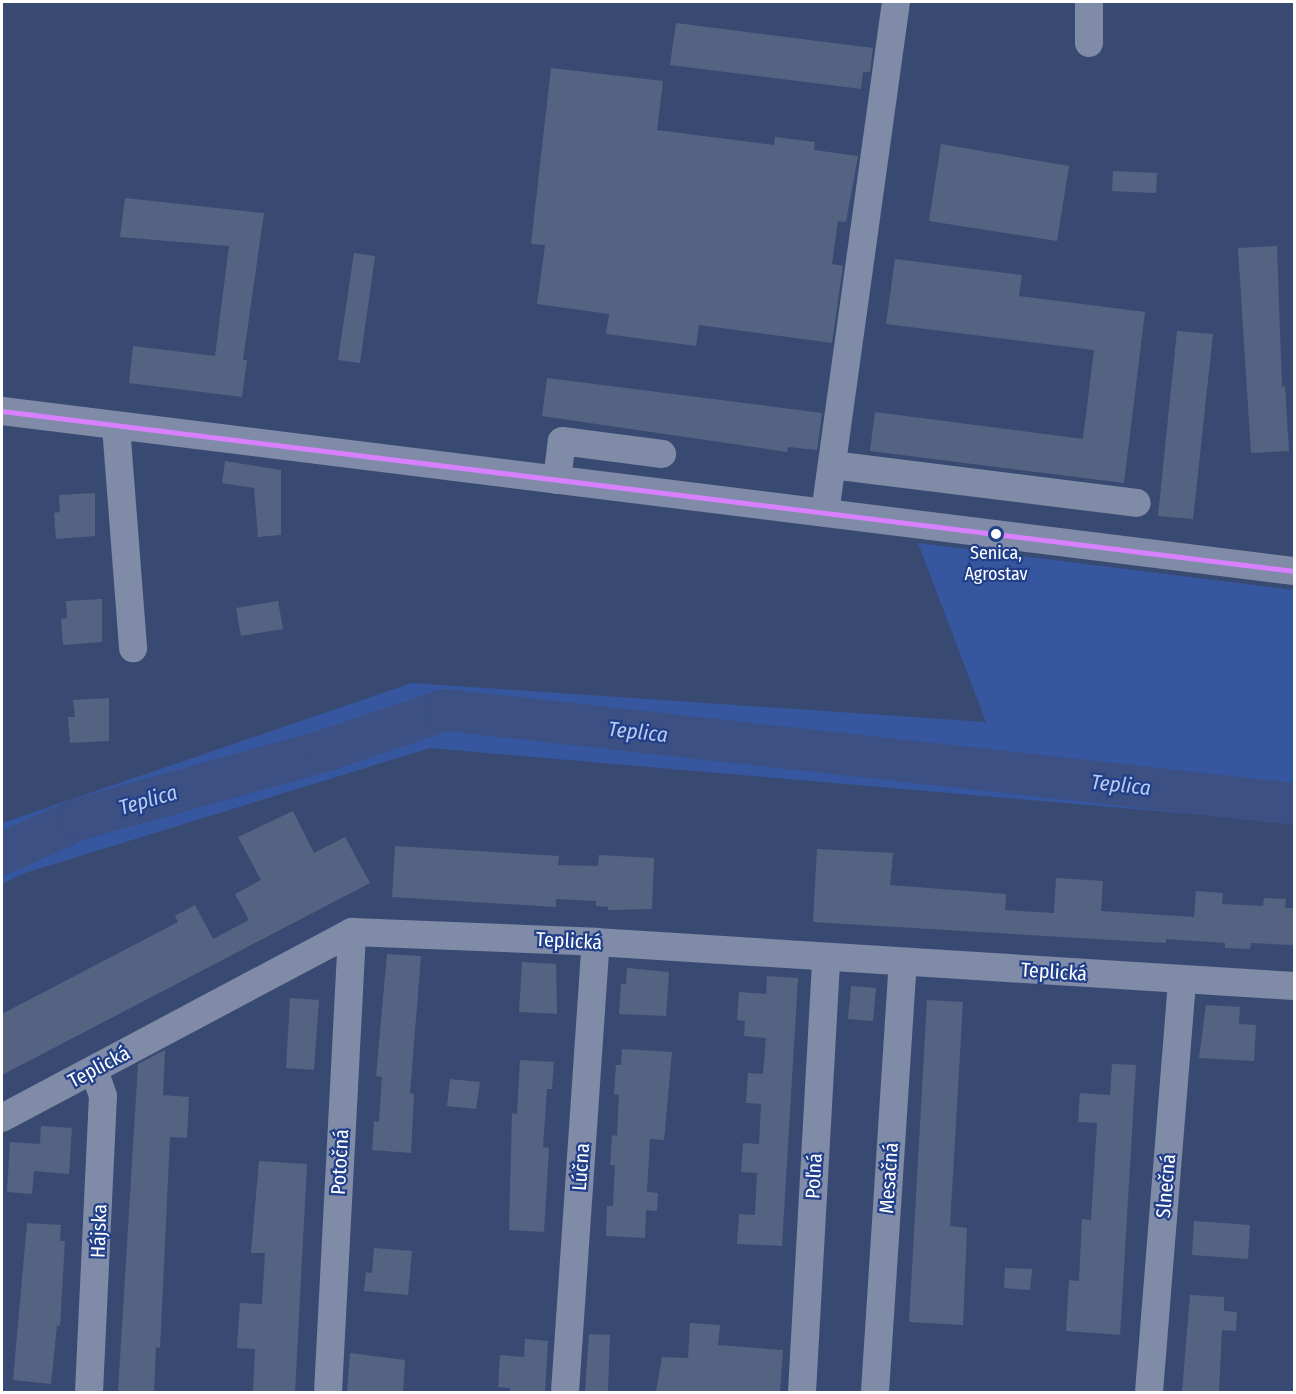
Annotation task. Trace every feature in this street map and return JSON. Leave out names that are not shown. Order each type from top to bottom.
[{"type":"street","points":[[825,513],[896,2]]},
{"type":"street","points":[[1089,2],[1089,44]]},
{"type":"street","points":[[2,411],[1294,571]]},
{"type":"street","points":[[116,426],[133,648]]},
{"type":"street","points":[[557,480],[562,441],[662,454]]},
{"type":"street","points":[[832,465],[1137,503]]},
{"type":"street","name":"Teplická","points":[[2,1118],[352,932],[596,942],[826,959],[1294,986]]},
{"type":"street","name":"Potočná","points":[[328,1392],[352,932]]},
{"type":"street","name":"Lúčna","points":[[565,1392],[596,942]]},
{"type":"street","name":"Poľná","points":[[802,1392],[826,959]]},
{"type":"street","name":"Mesačná","points":[[875,1392],[903,963]]},
{"type":"street","name":"Slnečná","points":[[1149,1392],[1182,980]]},
{"type":"street","name":"Hájska","points":[[89,1392],[103,1096],[94,1070]]},
{"type":"shaded area","points":[[918,543],[1294,590],[1294,823],[430,748],[25,873],[2,884],[2,823],[412,683],[986,722]]},
{"type":"building","points":[[676,23],[873,48],[870,72],[863,72],[861,89],[670,65]]},
{"type":"building","points":[[551,68],[663,81],[657,130],[774,145],[775,137],[815,142],[814,150],[858,156],[846,222],[838,221],[832,264],[843,266],[832,343],[699,325],[696,346],[606,334],[609,314],[537,304],[545,245],[531,244]]},
{"type":"building","points":[[941,144],[1069,166],[1057,241],[929,221]]},
{"type":"building","points":[[1113,171],[1157,173],[1156,193],[1112,191]]},
{"type":"building","points":[[125,198],[264,213],[243,360],[247,360],[242,397],[129,383],[133,346],[215,356],[229,246],[120,237]]},
{"type":"building","points":[[1277,246],[1282,387],[1285,386],[1289,451],[1251,453],[1238,248]]},
{"type":"building","points":[[354,253],[375,256],[360,363],[338,360]]},
{"type":"building","points":[[895,259],[1022,275],[1019,296],[1145,312],[1124,483],[870,451],[875,412],[1083,439],[1094,350],[886,324]]},
{"type":"building","points":[[1177,331],[1213,334],[1193,519],[1158,516]]},
{"type":"building","points":[[547,378],[822,413],[817,450],[788,447],[787,452],[542,416]]},
{"type":"building","points":[[225,461],[281,470],[281,535],[258,537],[254,488],[222,483]]},
{"type":"building","points":[[95,493],[95,536],[56,539],[54,513],[60,512],[59,495]]},
{"type":"building","points":[[102,599],[102,642],[63,645],[61,619],[67,618],[66,601]]},
{"type":"building","points":[[278,601],[283,629],[241,636],[236,608]]},
{"type":"building","points":[[109,698],[109,741],[70,743],[68,717],[75,717],[73,700]]},
{"type":"building","points":[[293,811],[314,853],[345,837],[370,883],[2,1075],[2,1014],[178,922],[175,916],[195,905],[213,939],[249,920],[235,894],[261,880],[238,837]]},
{"type":"building","points":[[395,846],[559,856],[558,865],[598,866],[599,855],[654,858],[652,909],[608,910],[608,907],[596,906],[596,901],[556,899],[556,907],[392,897]]},
{"type":"building","points":[[817,849],[893,853],[890,885],[1006,894],[1005,910],[1054,913],[1056,878],[1103,881],[1101,911],[1194,917],[1196,891],[1223,893],[1222,904],[1263,906],[1264,898],[1286,899],[1285,908],[1294,908],[1294,945],[1251,943],[1250,949],[1225,948],[1225,943],[1166,939],[1166,943],[813,922]]},
{"type":"building","points":[[387,954],[421,956],[410,1093],[414,1094],[411,1153],[372,1150],[374,1121],[379,1122],[382,1077],[376,1076]]},
{"type":"building","points":[[522,962],[556,964],[557,1014],[519,1012]]},
{"type":"building","points":[[627,968],[669,972],[666,1016],[619,1014],[621,984],[626,984]]},
{"type":"building","points":[[767,976],[798,978],[782,1246],[737,1244],[739,1214],[755,1215],[757,1173],[741,1172],[743,1143],[759,1144],[761,1104],[746,1103],[748,1073],[763,1074],[766,1038],[744,1036],[745,1021],[737,1020],[739,992],[766,994]]},
{"type":"building","points":[[851,986],[876,988],[873,1021],[848,1019]]},
{"type":"building","points":[[290,998],[319,1000],[314,1070],[286,1068]]},
{"type":"building","points":[[927,1000],[963,1002],[950,1226],[967,1228],[963,1325],[909,1322]]},
{"type":"building","points":[[1206,1005],[1240,1007],[1239,1024],[1256,1025],[1254,1061],[1199,1058]]},
{"type":"building","points":[[622,1049],[672,1052],[664,1140],[650,1139],[647,1192],[658,1193],[657,1211],[646,1210],[645,1238],[606,1236],[607,1206],[613,1206],[615,1165],[610,1165],[612,1135],[617,1136],[619,1095],[614,1094],[616,1065],[621,1065]]},
{"type":"building","points":[[165,1050],[163,1095],[189,1097],[187,1138],[170,1137],[160,1348],[156,1347],[154,1392],[118,1392],[138,1064]]},
{"type":"building","points":[[520,1060],[554,1062],[552,1089],[547,1089],[543,1147],[549,1148],[544,1232],[509,1230],[512,1113],[517,1114]]},
{"type":"building","points":[[1112,1064],[1136,1065],[1120,1335],[1066,1331],[1069,1280],[1079,1281],[1082,1219],[1091,1220],[1097,1123],[1078,1122],[1080,1093],[1110,1095]]},
{"type":"building","points":[[450,1079],[480,1082],[476,1109],[447,1106]]},
{"type":"building","points":[[41,1126],[72,1128],[69,1174],[34,1171],[32,1194],[7,1192],[10,1142],[40,1144]]},
{"type":"building","points":[[259,1161],[307,1164],[295,1392],[253,1392],[255,1349],[237,1348],[240,1303],[262,1304],[265,1253],[251,1253]]},
{"type":"building","points":[[1194,1221],[1250,1225],[1248,1259],[1192,1255]]},
{"type":"building","points":[[27,1223],[61,1225],[60,1241],[65,1241],[60,1326],[57,1326],[51,1384],[13,1380]]},
{"type":"building","points":[[374,1248],[412,1251],[408,1295],[364,1291],[366,1272],[372,1273]]},
{"type":"building","points":[[1005,1268],[1032,1269],[1030,1290],[1004,1288]]},
{"type":"building","points":[[1190,1295],[1224,1297],[1224,1311],[1237,1312],[1236,1331],[1222,1330],[1219,1392],[1182,1392]]},
{"type":"building","points":[[690,1323],[720,1325],[718,1345],[783,1350],[780,1392],[656,1392],[662,1357],[688,1358]]},
{"type":"building","points":[[589,1334],[610,1335],[608,1392],[585,1392]]},
{"type":"building","points":[[525,1339],[548,1341],[545,1392],[510,1392],[510,1388],[498,1387],[500,1355],[524,1357]]},
{"type":"building","points":[[350,1353],[405,1360],[403,1392],[347,1392]]},
{"type":"waterway","name":"Teplica","points":[[2,854],[80,819],[327,750],[445,710],[1294,804]]},
{"type":"transit line","points":[[2,411],[1294,571]]},
{"type":"place","name":"Senica, Agrostav","points":[[996,534]]}]
